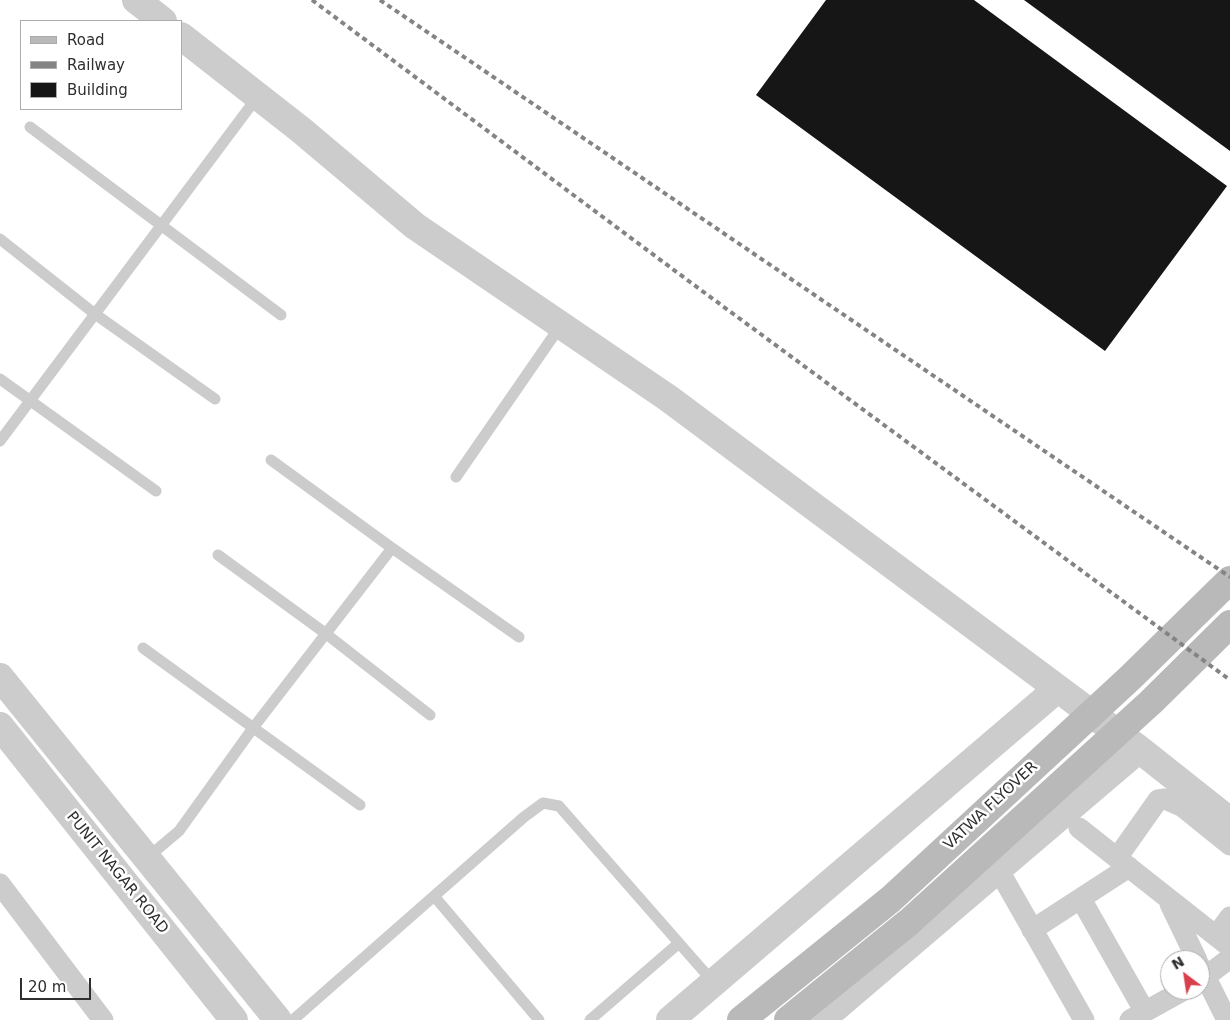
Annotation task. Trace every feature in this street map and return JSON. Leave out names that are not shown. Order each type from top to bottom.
[{"type":"main road","name":"VATWA FLYOVER","points":[[740,1020],[891,899],[1131,677],[1230,580]]},
{"type":"main road","name":"VATWA FLYOVER","points":[[788,1020],[909,922],[1151,702],[1230,624]]},
{"type":"street","points":[[136,0],[162,20]]},
{"type":"street","points":[[182,37],[258,96],[415,226],[668,398],[1056,690],[1139,750],[1230,821]]},
{"type":"street","points":[[0,677],[278,1020]]},
{"type":"street","points":[[670,1020],[1056,690]]},
{"type":"street","name":"PUNIT NAGAR ROAD","points":[[0,726],[234,1020]]},
{"type":"street","points":[[820,1020],[1139,750]]},
{"type":"street","points":[[1032,930],[1081,899],[1123,863],[1158,800],[1165,799],[1183,808],[1230,845]]},
{"type":"street","points":[[1079,828],[1223,942],[1230,917]]},
{"type":"street","points":[[998,869],[1084,1020]]},
{"type":"street","points":[[3,895],[98,1019]]},
{"type":"street","points":[[1081,899],[1138,1016],[1166,1000]]},
{"type":"street","points":[[1168,899],[1191,950]]},
{"type":"street","points":[[1210,967],[1230,958]]},
{"type":"street","points":[[1210,988],[1227,1020]]},
{"type":"lane","points":[[0,441],[258,96]]},
{"type":"lane","points":[[30,127],[281,315]]},
{"type":"lane","points":[[0,239],[95,314],[215,399]]},
{"type":"lane","points":[[456,477],[561,325]]},
{"type":"lane","points":[[0,379],[29,402],[156,491]]},
{"type":"lane","points":[[271,460],[519,637]]},
{"type":"lane","points":[[147,858],[179,831],[253,728],[392,548]]},
{"type":"lane","points":[[218,555],[325,633],[430,715]]},
{"type":"lane","points":[[143,648],[360,804]]},
{"type":"lane","points":[[293,1020],[524,817],[543,803],[559,806],[714,983]]},
{"type":"lane","points":[[434,896],[539,1020]]},
{"type":"lane","points":[[590,1020],[679,943]]},
{"type":"building","points":[[826,0],[974,0],[1227,186],[1105,351],[756,95]]},
{"type":"building","points":[[1024,0],[1230,0],[1230,151]]},
{"type":"railway","points":[[312,0],[690,282],[1230,680]]},
{"type":"railway","points":[[380,0],[1230,577]]}]
